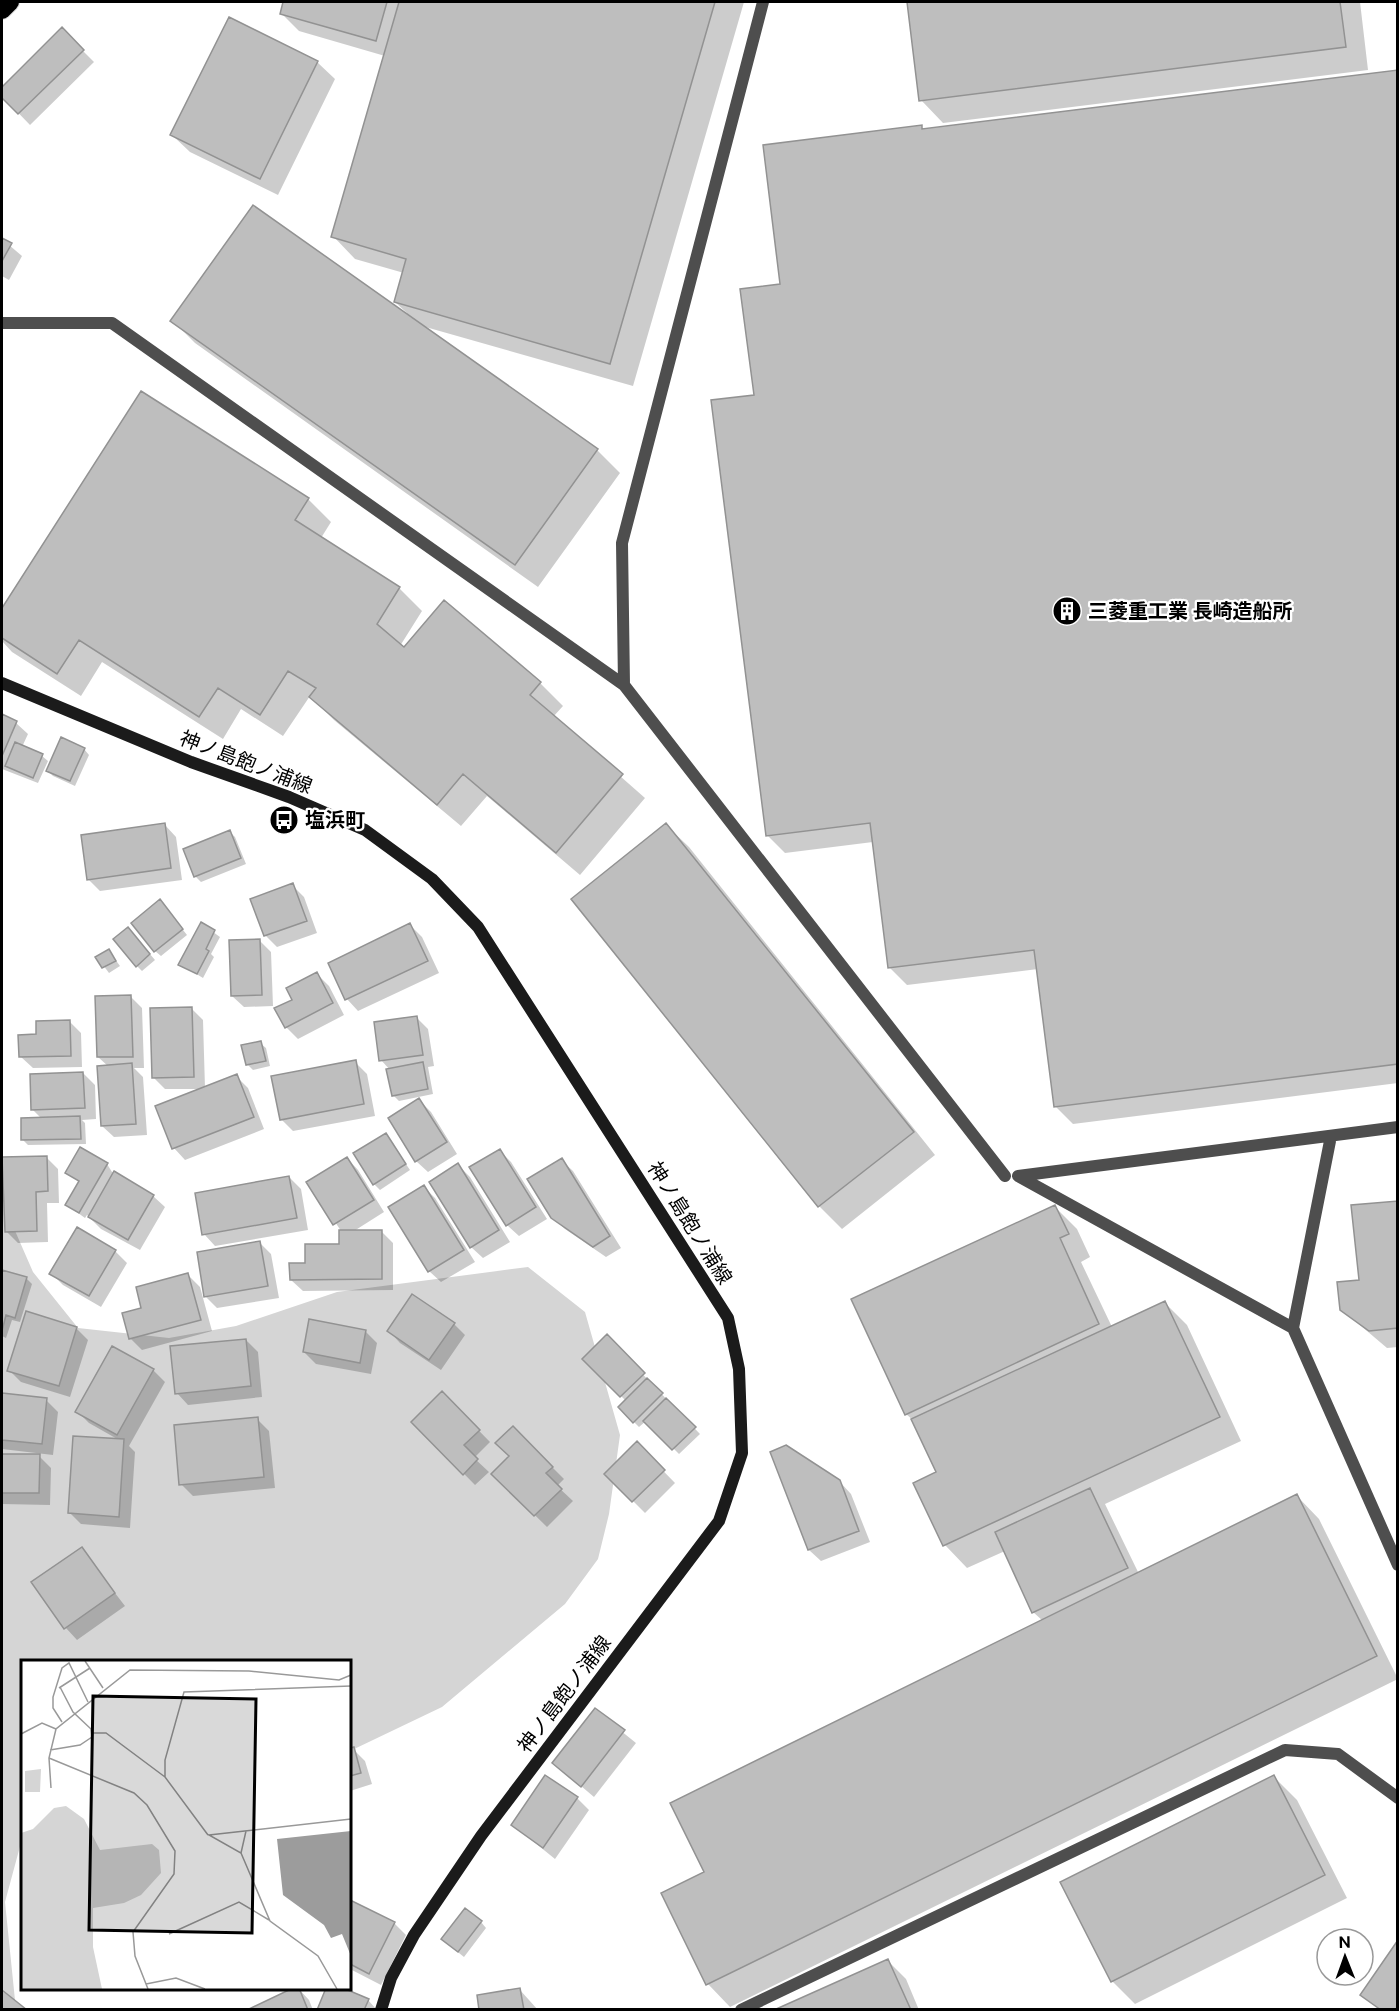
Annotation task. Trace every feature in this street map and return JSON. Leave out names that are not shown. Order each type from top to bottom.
[{"type":"highway","points":[[2,10],[10,2]]},
{"type":"main road","name":"神ノ島飽ノ浦線","points":[[2,683],[191,762],[289,797],[353,825],[432,879],[478,927],[728,1318],[739,1369],[742,1453],[719,1521],[474,1846],[414,1935],[390,1978],[381,2010]]},
{"type":"lane","points":[[624,685],[622,543],[763,2]]},
{"type":"lane","points":[[2,323],[112,323],[624,685],[1005,1176]]},
{"type":"lane","points":[[1293,1328],[1018,1176],[1398,1127]]},
{"type":"lane","points":[[1331,1136],[1293,1328],[1398,1565]]},
{"type":"lane","points":[[741,2010],[1285,1750],[1338,1754],[1398,1798]]},
{"type":"shaded area","points":[[2,1201],[33,1272],[78,1328],[169,1338],[236,1326],[337,1292],[528,1267],[585,1312],[620,1435],[609,1514],[598,1559],[565,1604],[442,1707],[351,1751],[351,1660],[21,1660],[21,1843],[5,1902],[16,2010],[2,2009]]},
{"type":"building","points":[[283,2],[387,2],[376,41],[280,14]]},
{"type":"building","points":[[399,2],[715,2],[610,364],[394,302],[406,259],[331,237]]},
{"type":"building","points":[[907,2],[1340,2],[1346,47],[919,101]]},
{"type":"building","points":[[229,17],[318,61],[260,179],[170,135]]},
{"type":"building","points":[[62,27],[84,50],[18,114],[2,98],[2,87]]},
{"type":"building","name":"三菱重工業 長崎造船所","points":[[1398,70],[1398,1064],[1054,1107],[1034,950],[888,968],[870,823],[766,836],[711,400],[754,395],[740,289],[780,284],[763,145],[922,125],[922,129]]},
{"type":"building","points":[[253,205],[598,449],[515,565],[170,321]]},
{"type":"building","points":[[2,238],[12,243],[2,261]]},
{"type":"building","points":[[141,391],[309,498],[295,520],[400,587],[377,624],[404,647],[444,600],[541,682],[530,695],[623,774],[556,853],[463,774],[437,805],[309,697],[316,688],[288,671],[260,715],[218,688],[199,717],[79,640],[57,674],[2,638],[2,608]]},
{"type":"building","points":[[2,714],[17,721],[2,756]]},
{"type":"building","points":[[61,737],[85,748],[70,781],[46,771]]},
{"type":"building","points":[[15,742],[43,754],[33,778],[5,766]]},
{"type":"building","points":[[165,823],[171,868],[87,880],[81,835]]},
{"type":"building","points":[[666,823],[914,1132],[818,1207],[571,899]]},
{"type":"building","points":[[230,830],[241,858],[194,877],[183,849]]},
{"type":"building","points":[[293,883],[307,921],[264,936],[250,899]]},
{"type":"building","points":[[160,899],[183,929],[154,952],[131,923]]},
{"type":"building","points":[[201,922],[215,930],[206,949],[209,951],[197,974],[178,965]]},
{"type":"building","points":[[410,923],[428,961],[345,1000],[328,963]]},
{"type":"building","points":[[128,927],[150,954],[136,967],[113,939]]},
{"type":"building","points":[[260,939],[262,995],[231,996],[229,940]]},
{"type":"building","points":[[109,949],[116,961],[102,968],[95,957]]},
{"type":"building","points":[[317,972],[333,1003],[285,1028],[274,1008],[292,1000],[286,988]]},
{"type":"building","points":[[131,995],[133,1057],[97,1057],[95,996]]},
{"type":"building","points":[[192,1007],[194,1077],[152,1078],[150,1008]]},
{"type":"building","points":[[417,1016],[423,1055],[379,1061],[374,1022]]},
{"type":"building","points":[[70,1020],[71,1056],[19,1057],[18,1035],[36,1034],[36,1021]]},
{"type":"building","points":[[261,1041],[266,1061],[246,1065],[241,1045]]},
{"type":"building","points":[[356,1060],[364,1104],[280,1120],[271,1076]]},
{"type":"building","points":[[423,1062],[428,1089],[392,1096],[386,1069]]},
{"type":"building","points":[[132,1063],[136,1124],[101,1126],[97,1066]]},
{"type":"building","points":[[83,1072],[85,1108],[31,1110],[30,1074]]},
{"type":"building","points":[[237,1074],[254,1117],[172,1149],[155,1106]]},
{"type":"building","points":[[419,1098],[447,1142],[415,1162],[388,1118]]},
{"type":"building","points":[[80,1116],[81,1139],[21,1140],[21,1118]]},
{"type":"building","points":[[386,1133],[406,1164],[373,1185],[353,1153]]},
{"type":"building","points":[[80,1147],[108,1163],[79,1213],[65,1205],[79,1181],[65,1173]]},
{"type":"building","points":[[500,1149],[536,1207],[506,1226],[469,1167]]},
{"type":"building","points":[[47,1156],[48,1191],[36,1192],[37,1231],[5,1232],[2,1157]]},
{"type":"building","points":[[347,1157],[374,1200],[333,1225],[306,1182]]},
{"type":"building","points":[[562,1158],[610,1236],[593,1247],[551,1218],[527,1179]]},
{"type":"building","points":[[458,1163],[499,1230],[470,1248],[429,1182]]},
{"type":"building","points":[[114,1171],[154,1195],[128,1240],[88,1217]]},
{"type":"building","points":[[289,1176],[297,1218],[202,1235],[195,1193]]},
{"type":"building","points":[[424,1185],[464,1250],[428,1272],[388,1207]]},
{"type":"building","points":[[1398,1201],[1398,1328],[1369,1331],[1340,1310],[1337,1282],[1359,1280],[1351,1205]]},
{"type":"building","points":[[1055,1205],[1069,1234],[1060,1238],[1099,1324],[905,1415],[851,1299]]},
{"type":"building","points":[[77,1227],[116,1250],[89,1296],[49,1274]]},
{"type":"building","points":[[339,1230],[382,1230],[382,1279],[290,1280],[289,1263],[305,1263],[305,1244],[339,1244]]},
{"type":"building","points":[[260,1241],[268,1286],[204,1297],[197,1252]]},
{"type":"building","points":[[2,1270],[27,1277],[15,1318],[6,1315],[2,1331]]},
{"type":"building","points":[[188,1273],[201,1320],[129,1339],[122,1313],[141,1308],[136,1287]]},
{"type":"building","points":[[412,1294],[455,1323],[429,1360],[387,1331]]},
{"type":"building","points":[[1165,1301],[1220,1417],[943,1546],[913,1483],[936,1472],[911,1419]]},
{"type":"building","points":[[26,1311],[77,1327],[59,1386],[7,1371]]},
{"type":"building","points":[[309,1319],[366,1330],[360,1363],[303,1352]]},
{"type":"building","points":[[607,1334],[645,1373],[620,1397],[582,1359]]},
{"type":"building","points":[[246,1339],[251,1386],[175,1394],[170,1346]]},
{"type":"building","points":[[112,1346],[154,1369],[117,1435],[75,1412]]},
{"type":"building","points":[[647,1378],[663,1393],[633,1423],[618,1407]]},
{"type":"building","points":[[442,1391],[480,1430],[464,1445],[478,1459],[463,1475],[411,1422]]},
{"type":"building","points":[[2,1393],[47,1398],[42,1444],[2,1440]]},
{"type":"building","points":[[666,1398],[696,1427],[672,1450],[643,1421]]},
{"type":"building","points":[[258,1417],[264,1477],[179,1485],[174,1425]]},
{"type":"building","points":[[513,1426],[553,1467],[546,1473],[562,1489],[534,1516],[491,1474],[509,1456],[495,1443]]},
{"type":"building","points":[[73,1436],[124,1439],[119,1517],[68,1513]]},
{"type":"building","points":[[637,1441],[665,1470],[632,1502],[604,1474]]},
{"type":"building","points":[[786,1445],[840,1480],[859,1531],[808,1550],[770,1452]]},
{"type":"building","points":[[2,1454],[40,1454],[39,1493],[2,1493]]},
{"type":"building","points":[[1090,1488],[1128,1568],[1032,1613],[995,1532]]},
{"type":"building","points":[[1297,1494],[1377,1656],[706,1985],[661,1893],[704,1872],[670,1803]]},
{"type":"building","points":[[82,1547],[115,1593],[64,1629],[31,1582]]},
{"type":"building","points":[[595,1708],[625,1730],[581,1787],[552,1763]]},
{"type":"building","points":[[354,1747],[361,1773],[351,1776],[351,1748]]},
{"type":"building","points":[[545,1775],[578,1797],[543,1848],[511,1825]]},
{"type":"building","points":[[1274,1775],[1325,1875],[1111,1982],[1060,1882]]},
{"type":"building","points":[[351,1900],[395,1922],[369,1974],[351,1965]]},
{"type":"building","points":[[465,1908],[482,1921],[458,1952],[441,1939]]},
{"type":"building","points":[[1398,1940],[1398,2010],[1381,2010],[1360,1995],[1366,1987],[1375,1987],[1375,1973]]},
{"type":"building","points":[[888,1959],[911,2010],[774,2010]]},
{"type":"building","points":[[520,1988],[524,2010],[479,2010],[477,1995]]},
{"type":"building","points":[[2,1990],[27,2010],[2,2010]]},
{"type":"building","points":[[289,1990],[300,1990],[308,2010],[247,2010]]},
{"type":"building","points":[[325,1990],[348,1990],[369,1999],[364,2010],[317,2010]]},
{"type":"place","name":"三菱重工業 長崎造船所","points":[[1067,611]]},
{"type":"place","name":"塩浜町","points":[[284,820]]}]
